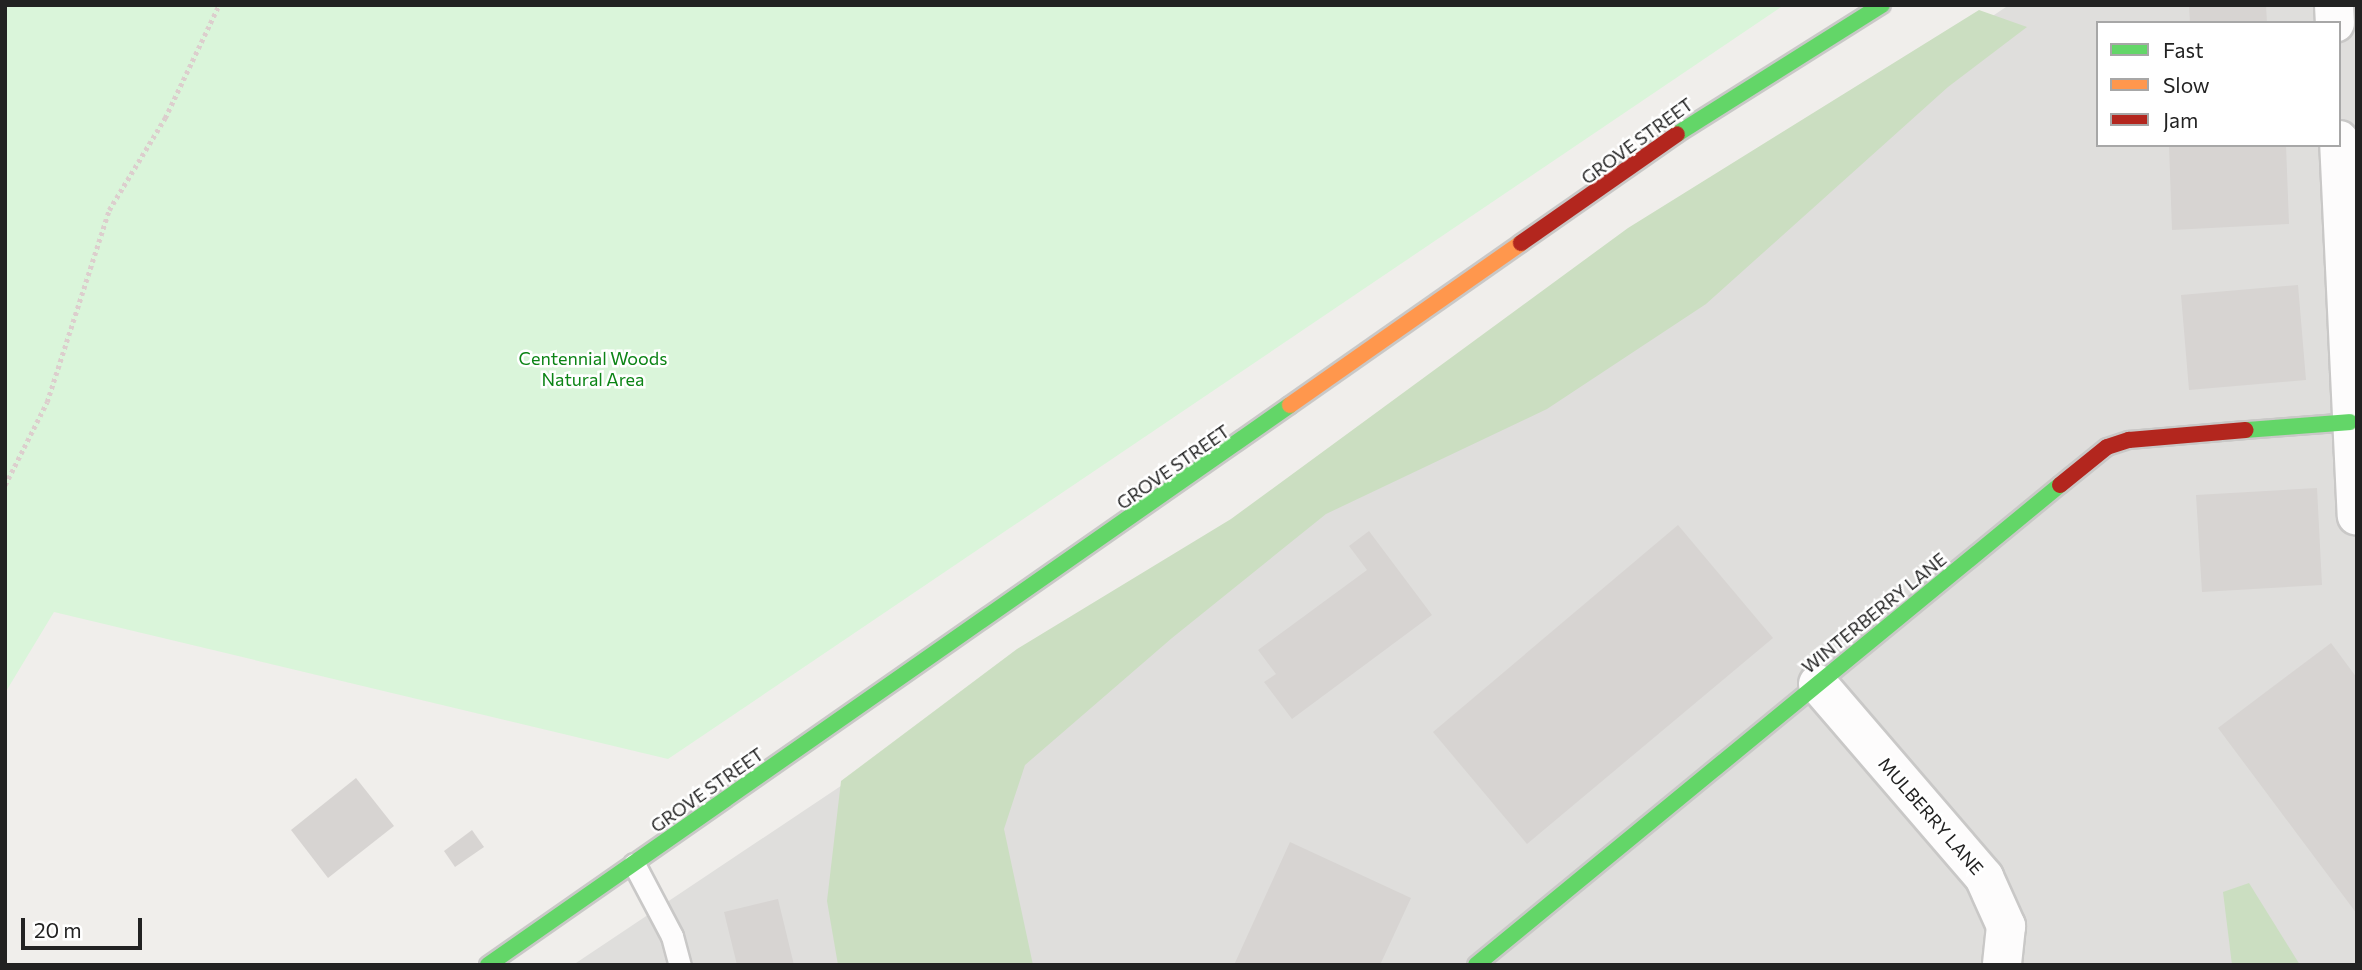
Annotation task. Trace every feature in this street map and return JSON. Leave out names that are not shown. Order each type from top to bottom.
[{"type":"street","name":"GROVE STREET","points":[[488,965],[1706,114],[1882,5]]},
{"type":"street","points":[[2340,147],[2349,199],[2350,422],[2357,516]]},
{"type":"street","name":"WINTERBERRY LANE","points":[[1476,965],[2108,447],[2129,440],[2350,422]]},
{"type":"street","name":"MULBERRY LANE","points":[[1818,684],[1984,877],[2006,926],[2002,965]]},
{"type":"lane","points":[[634,864],[672,936],[680,965]]},
{"type":"path","points":[[5,485],[47,402],[109,210],[165,118],[219,5]]},
{"type":"shaded area","points":[[2009,5],[2357,5],[2357,965],[573,965]]},
{"type":"green space","name":"Centennial Woods Natural Area","points":[[5,5],[1784,5],[668,759],[54,612],[5,693]]},
{"type":"green space","points":[[1979,10],[2027,27],[1948,87],[1706,304],[1547,409],[1326,514],[1172,638],[1025,765],[1004,829],[1033,965],[838,965],[827,901],[841,781],[1017,649],[1231,519],[1628,228]]},
{"type":"green space","points":[[2249,883],[2300,965],[2232,965],[2223,892]]},
{"type":"building","points":[[2189,5],[2266,5],[2267,21],[2190,21]]},
{"type":"building","points":[[2169,147],[2286,147],[2289,224],[2172,230]]},
{"type":"building","points":[[2298,285],[2306,380],[2189,390],[2181,295]]},
{"type":"building","points":[[2317,488],[2322,585],[2202,592],[2196,495]]},
{"type":"building","points":[[1678,525],[1773,638],[1527,844],[1433,732]]},
{"type":"building","points":[[1369,531],[1432,615],[1292,719],[1264,682],[1276,674],[1258,650],[1367,570],[1349,546]]},
{"type":"building","points":[[2331,643],[2357,678],[2357,914],[2218,728]]},
{"type":"building","points":[[356,778],[394,826],[328,878],[291,830]]},
{"type":"building","points":[[472,830],[484,847],[455,867],[444,851]]},
{"type":"building","points":[[1290,842],[1411,898],[1380,965],[1234,965]]},
{"type":"building","points":[[778,899],[794,965],[737,965],[724,912]]},
{"type":"traffic: fast","points":[[1677,134],[1882,5]]},
{"type":"traffic: fast","points":[[488,965],[1290,405]]},
{"type":"traffic: fast","points":[[2246,430],[2350,422]]},
{"type":"traffic: fast","points":[[1476,965],[2060,485]]},
{"type":"traffic: slow","points":[[1290,405],[1521,243]]},
{"type":"traffic: jam","points":[[1521,243],[1677,134]]},
{"type":"traffic: jam","points":[[2060,485],[2107,447],[2129,440],[2246,430]]}]
